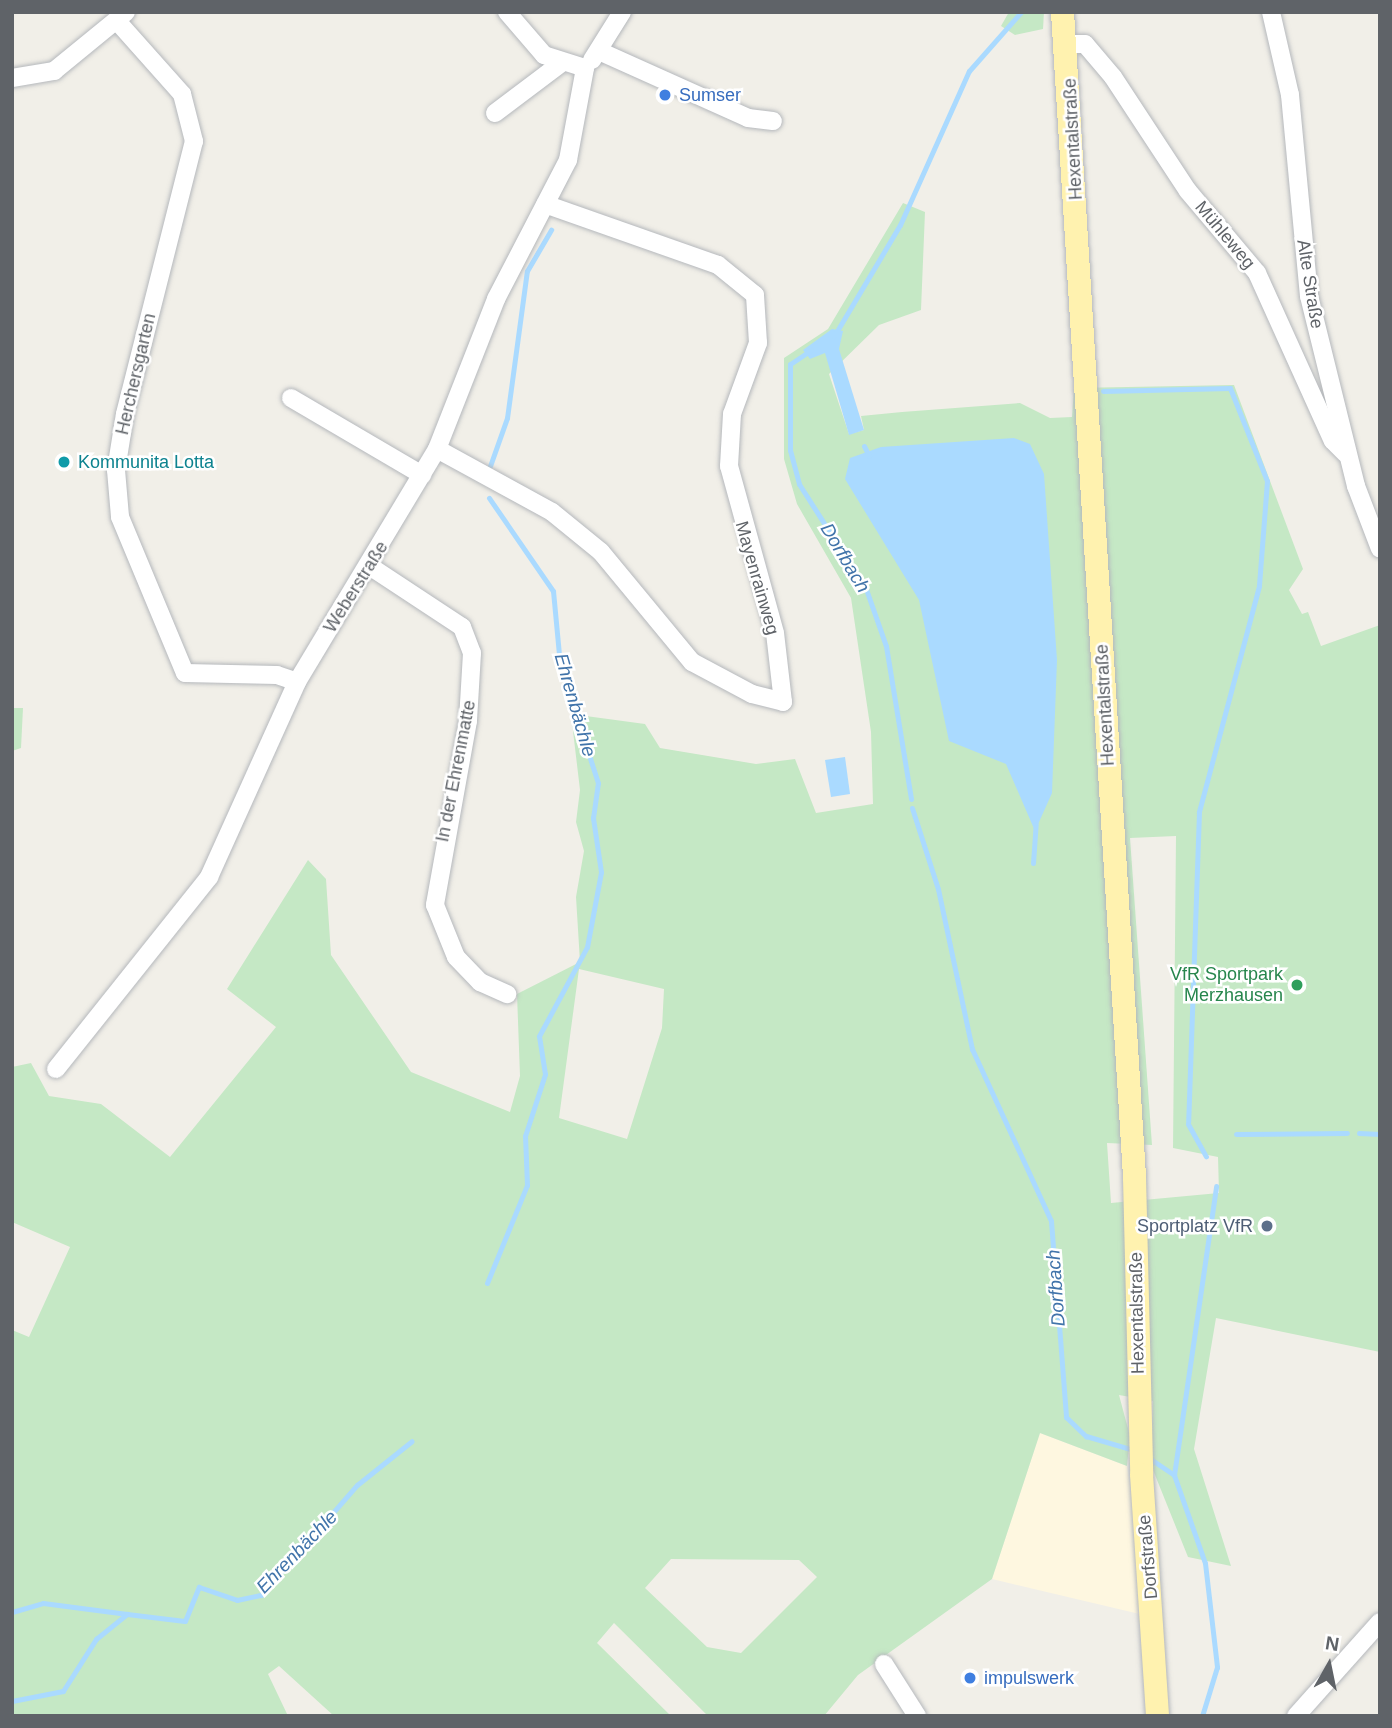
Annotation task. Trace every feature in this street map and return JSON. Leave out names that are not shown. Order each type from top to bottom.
[{"type":"main road","name":"Hexentalstraße","points":[[1062,12],[1067,44],[1135,1177],[1138,1398]]},
{"type":"main road","name":"Dorfstraße","points":[[1138,1398],[1157,1716]]},
{"type":"street","points":[[507,12],[544,55],[560,64],[586,68],[622,12]]},
{"type":"street","name":"Alte Straße","points":[[1271,12],[1290,95],[1309,296],[1348,456],[1380,549]]},
{"type":"street","points":[[12,78],[54,71],[122,17]]},
{"type":"street","name":"Herchersgarten","points":[[122,17],[183,94],[194,141],[125,414],[116,470],[120,517],[185,673],[277,675],[297,682]]},
{"type":"street","name":"Mühleweg","points":[[1067,44],[1085,44],[1113,77],[1188,191],[1257,273],[1333,441],[1348,456]]},
{"type":"street","points":[[599,51],[748,118],[773,121]]},
{"type":"street","points":[[495,113],[557,73],[560,64]]},
{"type":"street","name":"Weberstraße","points":[[55,1069],[209,877],[297,682],[371,567],[437,449],[496,299],[545,204],[578,129],[586,68]]},
{"type":"street","name":"Mayenrainweg","points":[[437,449],[552,512],[592,545],[692,662],[752,694],[783,702],[775,633],[729,467],[732,414],[758,343],[755,295],[718,265],[545,204]]},
{"type":"street","points":[[291,398],[422,475]]},
{"type":"street","name":"In der Ehrenmatte","points":[[371,567],[462,627],[472,653],[468,721],[435,905],[456,957],[480,982],[507,994]]},
{"type":"street","points":[[1296,1716],[1380,1622]]},
{"type":"street","points":[[884,1664],[917,1716]]},
{"type":"shaded area","points":[[1040,1433],[1127,1466],[1148,1616],[992,1579]]},
{"type":"green space","points":[[1009,12],[1044,12],[1043,29],[1015,35],[1001,26]]},
{"type":"green space","points":[[903,203],[925,212],[921,310],[879,325],[829,374],[849,434],[864,430],[861,416],[1020,403],[1050,418],[1072,417],[1074,388],[1234,385],[1303,569],[1289,590],[1302,614],[1308,612],[1321,646],[1380,625],[1380,1352],[1216,1318],[1194,1449],[1231,1566],[1188,1557],[1151,1465],[1153,1401],[1119,1395],[1130,1436],[1127,1466],[1040,1433],[992,1579],[858,1675],[824,1716],[708,1716],[614,1623],[597,1643],[671,1716],[334,1716],[279,1666],[268,1674],[288,1716],[12,1716],[12,1330],[29,1337],[70,1247],[12,1222],[12,1067],[31,1063],[49,1096],[101,1104],[170,1157],[276,1027],[227,989],[308,860],[326,879],[331,955],[411,1072],[510,1112],[520,1076],[517,994],[580,962],[576,897],[584,851],[576,822],[580,790],[571,714],[645,724],[660,748],[756,764],[795,759],[816,813],[873,804],[871,732],[851,598],[797,504],[784,459],[784,358],[828,329]],"holes":[[[1176,836],[1173,1148],[1218,1157],[1219,1193],[1111,1203],[1107,1143],[1152,1145],[1130,838]],[[579,969],[664,989],[662,1028],[627,1139],[559,1118]],[[671,1559],[799,1560],[817,1577],[741,1653],[707,1647],[645,1588]]]},
{"type":"green space","points":[[12,708],[23,708],[21,748],[12,751]]},
{"type":"water","points":[[832,329],[843,331],[839,349],[864,430],[849,435],[825,353],[810,359],[803,350]]},
{"type":"water","points":[[1014,438],[1030,444],[1044,474],[1057,660],[1052,793],[1035,831],[1006,764],[949,741],[919,600],[845,479],[850,458],[881,447]]},
{"type":"water","points":[[845,757],[850,794],[831,797],[825,760]]},
{"type":"waterway","name":"Dorfbach","points":[[834,336],[900,225],[969,71],[1021,12]]},
{"type":"waterway","name":"Ehrenbächle","points":[[490,466],[507,418],[527,271],[551,230]]},
{"type":"waterway","name":"Dorfbach","points":[[811,350],[790,364],[790,450],[799,484],[866,589],[886,646],[911,799]]},
{"type":"waterway","points":[[1103,391],[1230,388],[1267,481],[1259,586],[1199,812],[1188,1122]]},
{"type":"waterway","name":"Dorfbach","points":[[864,446],[869,456]]},
{"type":"waterway","name":"Ehrenbächle","points":[[487,1283],[527,1185],[525,1136],[545,1074],[539,1036],[587,947],[601,872],[593,818],[598,783],[560,665],[553,591],[489,498]]},
{"type":"waterway","name":"Dorfbach","points":[[912,808],[938,889],[972,1049],[1051,1221],[1066,1417],[1086,1436],[1134,1450]]},
{"type":"waterway","name":"Dorfbach","points":[[1033,863],[1036,824]]},
{"type":"waterway","points":[[1188,1124],[1206,1156]]},
{"type":"waterway","points":[[1236,1134],[1347,1133]]},
{"type":"waterway","points":[[1359,1133],[1380,1134]]},
{"type":"waterway","points":[[1174,1475],[1216,1186]]},
{"type":"waterway","name":"Ehrenbächle","points":[[12,1701],[63,1691],[96,1639],[127,1614],[185,1621],[199,1587],[237,1600],[261,1595],[357,1485],[412,1441]]},
{"type":"waterway","name":"Dorfbach","points":[[1146,1456],[1174,1475],[1205,1563],[1217,1667],[1202,1716]]},
{"type":"waterway","points":[[12,1612],[43,1603],[127,1614]]},
{"type":"place","name":"Sumser","points":[[665,95]]},
{"type":"place","name":"Kommunita Lotta","points":[[64,462]]},
{"type":"place","name":"VfR Sportpark Merzhausen","points":[[1297,985]]},
{"type":"place","name":"Sportplatz VfR","points":[[1267,1226]]},
{"type":"place","name":"impulswerk","points":[[970,1678]]}]
